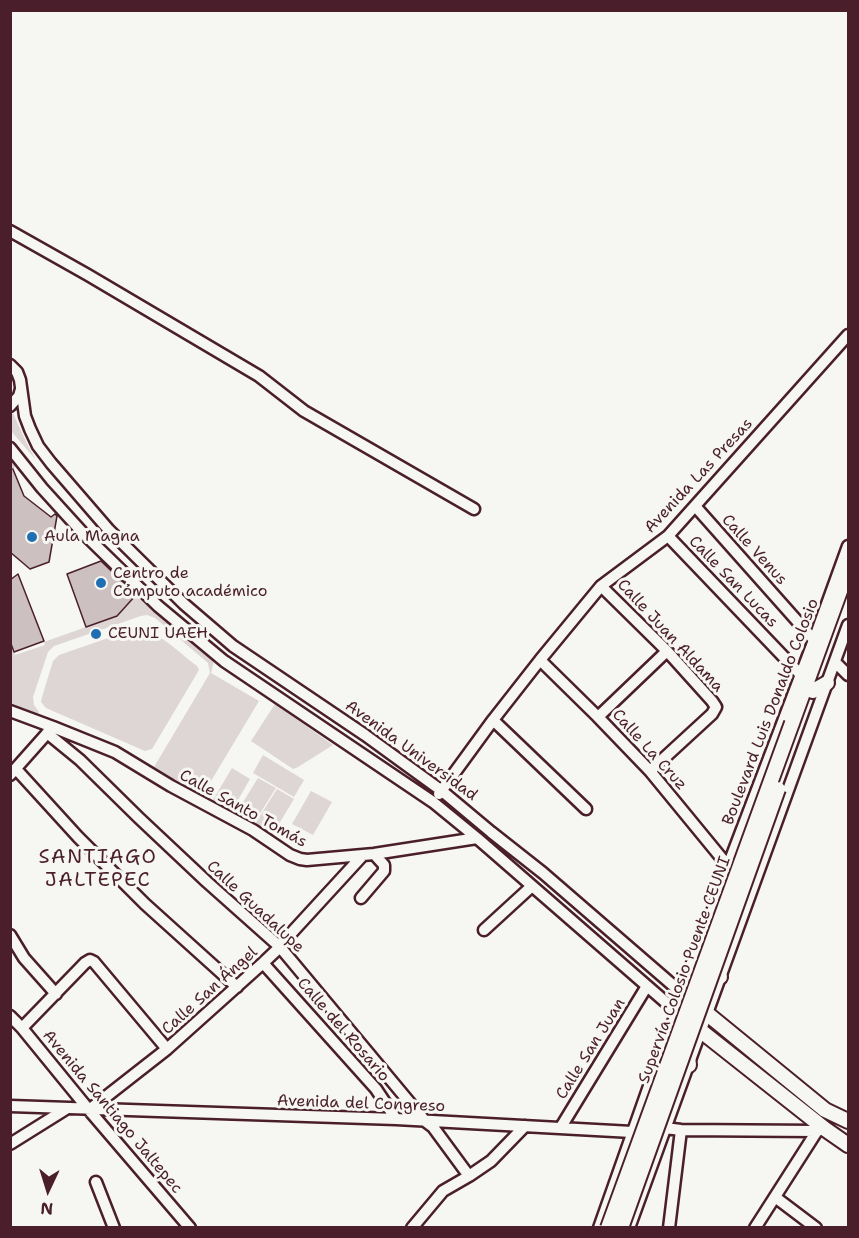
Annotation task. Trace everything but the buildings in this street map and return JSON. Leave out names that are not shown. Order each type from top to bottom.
[{"type":"main road","points":[[796,724],[807,685],[849,569]]},
{"type":"main road","points":[[807,685],[849,592]]},
{"type":"main road","points":[[807,685],[827,683]]},
{"type":"main road","name":"Supervía Colosio Puente CEUNI","points":[[608,1227],[796,724]]},
{"type":"main road","name":"Supervía Colosio Puente CEUNI","points":[[621,1227],[796,724]]},
{"type":"main road","points":[[693,965],[696,976],[701,981],[711,982],[720,977]]},
{"type":"main road","name":"Avenida Universidad","points":[[683,994],[825,1110],[849,1121]]},
{"type":"main road","name":"Avenida Universidad","points":[[677,1012],[821,1130],[849,1145]]},
{"type":"main road","points":[[660,1055],[677,1046],[686,1052],[688,1065]]},
{"type":"street","points":[[10,231],[259,376],[304,411],[474,509]]},
{"type":"street","name":"Avenida Las Presas","points":[[433,802],[493,720],[602,586],[668,536],[849,335]]},
{"type":"street","name":"Avenida Universidad","points":[[10,365],[17,372],[25,416],[38,446],[108,529],[184,604],[233,646],[442,790],[490,832],[543,873],[683,994]]},
{"type":"street","points":[[10,406],[19,396],[21,387]]},
{"type":"street","name":"Avenida Universidad","points":[[10,448],[17,462],[82,532],[158,606],[224,661],[433,802],[677,1012]]},
{"type":"street","name":"Calle Venus","points":[[695,506],[814,640]]},
{"type":"street","name":"Calle San Lucas","points":[[668,536],[807,685]]},
{"type":"street","name":"Boulevard Luis Donaldo Colosio","points":[[599,1227],[728,866],[807,685],[814,640],[849,546]]},
{"type":"street","name":"Calle Juan Aldama","points":[[602,586],[667,651],[716,707],[712,714],[650,771]]},
{"type":"street","points":[[629,1227],[849,625]]},
{"type":"street","points":[[598,717],[667,651]]},
{"type":"street","name":"Calle La Cruz","points":[[540,660],[650,771],[728,866]]},
{"type":"street","points":[[835,662],[849,675]]},
{"type":"street","name":"Calle Santo Tomás","points":[[10,711],[50,730],[115,752],[300,859],[368,854],[477,838]]},
{"type":"street","points":[[493,720],[586,809]]},
{"type":"street","points":[[50,730],[13,772],[145,904],[237,987]]},
{"type":"street","name":"Calle Guadalupe","points":[[50,730],[198,874],[280,947],[425,1121],[433,1127],[469,1176]]},
{"type":"street","points":[[361,898],[384,871],[384,866],[368,854]]},
{"type":"street","name":"Calle San Ángel","points":[[88,1110],[167,1049],[237,987],[280,947],[368,854]]},
{"type":"street","points":[[484,930],[532,886]]},
{"type":"street","points":[[10,935],[24,958],[56,994]]},
{"type":"street","points":[[22,1028],[90,960],[167,1049]]},
{"type":"street","name":"Calle del Rosario","points":[[263,963],[376,1089],[396,1119]]},
{"type":"street","name":"Calle San Juan","points":[[561,1127],[647,986]]},
{"type":"street","name":"Avenida Santiago Jaltepec","points":[[10,1016],[190,1227]]},
{"type":"street","name":"Avenida del Congreso","points":[[10,1106],[396,1119],[632,1132]]},
{"type":"street","points":[[10,1144],[66,1109]]},
{"type":"street","points":[[412,1227],[443,1191],[491,1161],[525,1126]]},
{"type":"street","points":[[665,1128],[821,1130]]},
{"type":"street","points":[[669,1227],[681,1130]]},
{"type":"street","points":[[755,1227],[821,1130]]},
{"type":"street","points":[[96,1182],[114,1227]]},
{"type":"street","points":[[775,1197],[816,1227]]},
{"type":"shaded area","points":[[13,413],[28,446],[36,460],[11,431]]},
{"type":"shaded area","points":[[137,594],[214,661],[211,673],[259,701],[202,796],[154,767],[210,673],[208,663],[155,618],[147,615],[141,616],[54,646],[48,652],[33,697],[34,705],[39,712],[37,717],[11,707],[10,645],[15,655],[45,645],[44,642],[117,616]]},
{"type":"shaded area","points":[[137,628],[160,637],[199,670],[152,749],[145,751],[46,708],[41,702],[53,661],[59,655]]},
{"type":"shaded area","points":[[275,704],[333,745],[293,769],[251,741]]},
{"type":"shaded area","points":[[263,755],[304,780],[294,797],[253,773]]},
{"type":"shaded area","points":[[232,768],[250,779],[230,814],[211,803]]},
{"type":"shaded area","points":[[258,778],[276,788],[252,826],[235,815]]},
{"type":"shaded area","points":[[277,789],[294,799],[271,837],[253,827]]},
{"type":"shaded area","points":[[311,791],[332,802],[313,835],[292,824]]},
{"type":"place","name":"Aula Magna","points":[[32,537]]},
{"type":"place","name":"Centro de Cómputo académico","points":[[101,583]]},
{"type":"place","name":"CEUNI UAEH","points":[[96,634]]},
{"type":"district","name":"SANTIAGO JALTEPEC","points":[[98,870]]}]
